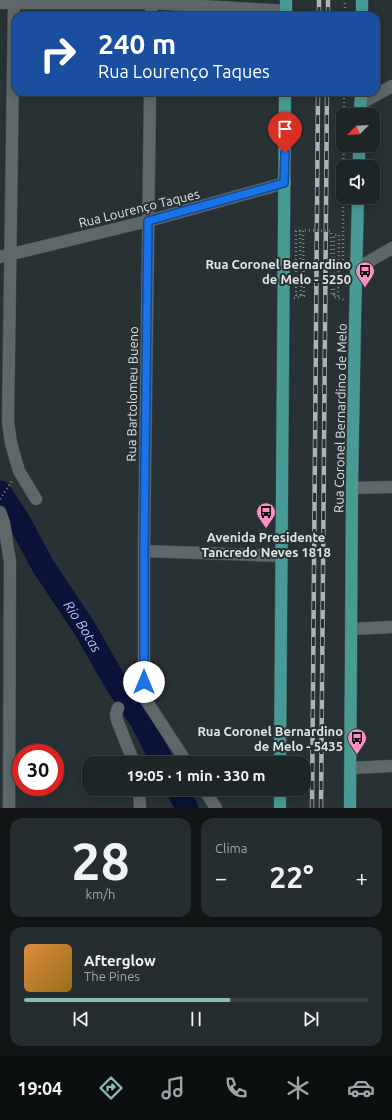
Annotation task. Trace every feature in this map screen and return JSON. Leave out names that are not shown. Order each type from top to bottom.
[{"type":"main road","points":[[362,0],[362,12]]},
{"type":"main road","points":[[280,756],[285,96]]},
{"type":"main road","name":"Rua Coronel Bernardino de Melo","points":[[350,808],[352,488],[358,204]]},
{"type":"main road","points":[[280,796],[280,808]]},
{"type":"street","points":[[14,2],[14,12]]},
{"type":"street","points":[[0,4],[14,2],[151,2],[286,9]]},
{"type":"street","points":[[12,58],[5,256],[8,422],[11,443],[19,471],[36,499]]},
{"type":"street","points":[[380,93],[392,86]]},
{"type":"street","name":"Rua Bartolomeu Bueno","points":[[150,96],[144,551],[144,697],[182,756]]},
{"type":"street","points":[[360,104],[374,96]]},
{"type":"street","name":"Rua Lourenço Taques","points":[[5,256],[148,221],[284,183]]},
{"type":"street","points":[[356,269],[392,248]]},
{"type":"street","points":[[352,488],[392,487]]},
{"type":"street","points":[[0,512],[4,523],[10,562],[9,808]]},
{"type":"street","points":[[144,551],[282,556]]},
{"type":"street","points":[[352,629],[392,627]]},
{"type":"street","points":[[118,708],[116,714],[117,720],[131,756]]},
{"type":"street","points":[[351,768],[392,766]]},
{"type":"street","points":[[139,796],[140,808]]},
{"type":"street","points":[[208,796],[216,808]]},
{"type":"path","points":[[345,0],[345,12]]},
{"type":"path","points":[[344,96],[344,108]]},
{"type":"path","points":[[301,298],[301,295],[301,287],[300,231],[296,231],[296,295],[300,296],[304,296],[303,230],[331,231],[332,295],[338,296],[339,236],[334,235],[334,294],[334,297],[345,300]]},
{"type":"path","points":[[0,499],[19,471]]},
{"type":"waterway","name":"Rio Botas","points":[[0,492],[19,521],[43,566],[85,629],[117,685],[141,720],[159,756]]},
{"type":"waterway","name":"Rio Botas","points":[[181,796],[187,808]]},
{"type":"railway","points":[[319,0],[319,12]]},
{"type":"railway","points":[[328,0],[328,12]]},
{"type":"railway","points":[[312,808],[318,96]]},
{"type":"railway","points":[[321,808],[327,96]]},
{"type":"place","name":"Rua Coronel Bernardino de Melo - 5250","points":[[365,288]]},
{"type":"place","name":"Avenida Presidente Tancredo Neves 1818","points":[[266,529]]},
{"type":"place","name":"Rua Coronel Bernardino de Melo - 5435","points":[[357,755]]},
{"type":"route","points":[[144,682],[148,221],[284,183],[285,153]]}]
